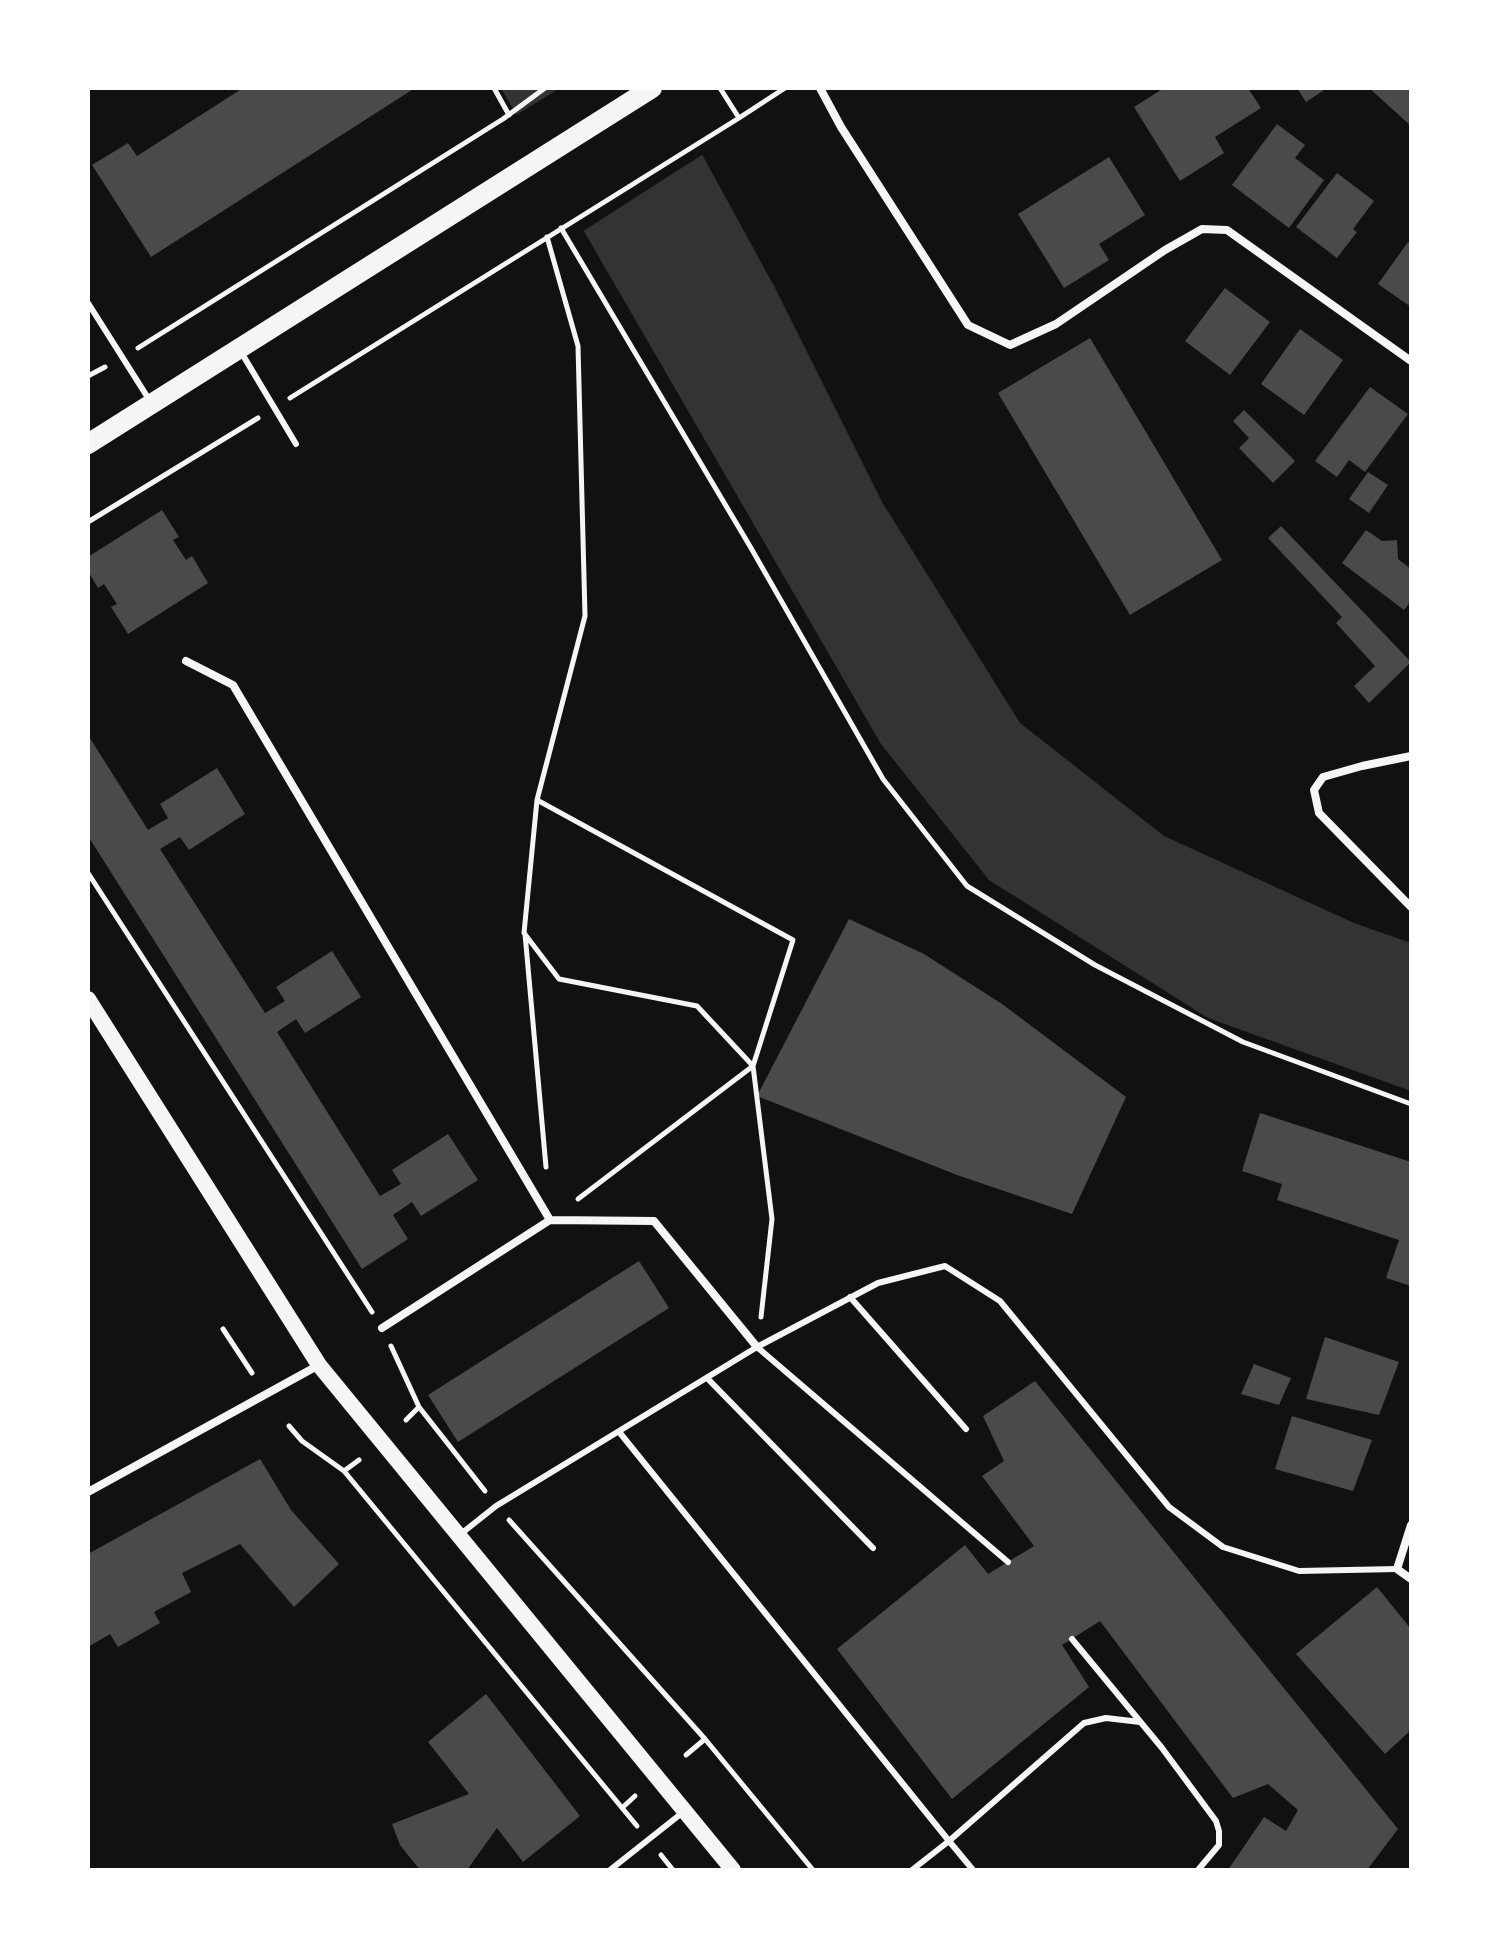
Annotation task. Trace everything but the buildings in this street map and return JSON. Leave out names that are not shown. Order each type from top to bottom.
[{"type":"main road","points":[[88,444],[652,88]]},
{"type":"main road","points":[[88,999],[319,1365],[733,1870]]},
{"type":"street","points":[[820,88],[841,127],[968,325],[1010,345],[1056,324],[1165,250],[1202,229],[1227,230],[1411,361]]},
{"type":"street","points":[[186,661],[233,685],[550,1220]]},
{"type":"street","points":[[1411,756],[1323,777],[1314,790],[1319,813],[1411,907]]},
{"type":"street","points":[[382,1328],[550,1220],[654,1221],[757,1347]]},
{"type":"street","points":[[88,1492],[319,1365]]},
{"type":"street","points":[[1411,1525],[1397,1569],[1411,1579]]},
{"type":"lane","points":[[88,303],[152,404]]},
{"type":"lane","points":[[239,349],[296,444]]},
{"type":"lane","points":[[459,1536],[496,1506],[757,1347],[878,1283],[945,1266],[1000,1301],[1169,1507],[1223,1547],[1299,1571],[1397,1569]]},
{"type":"lane","points":[[850,1297],[966,1429]]},
{"type":"lane","points":[[757,1347],[1008,1562]]},
{"type":"lane","points":[[708,1379],[873,1548]]},
{"type":"lane","points":[[620,1433],[973,1870]]},
{"type":"lane","points":[[1072,1639],[1216,1821],[1219,1845],[1198,1870]]},
{"type":"lane","points":[[912,1870],[1084,1723],[1106,1718],[1140,1722]]},
{"type":"lane","points":[[610,1870],[685,1811]]},
{"type":"path","points":[[494,88],[506,117]]},
{"type":"path","points":[[88,376],[506,117],[545,88]]},
{"type":"path","points":[[720,88],[739,118]]},
{"type":"path","points":[[88,522],[785,88]]},
{"type":"path","points":[[563,227],[883,779],[967,886],[1095,965],[1243,1042],[1411,1104]]},
{"type":"path","points":[[546,1172],[524,933],[537,800],[585,616],[578,346],[547,237]]},
{"type":"path","points":[[537,800],[793,940],[753,1066],[772,1219],[757,1347]]},
{"type":"path","points":[[88,873],[382,1328],[419,1407],[496,1506],[705,1739],[813,1870]]},
{"type":"path","points":[[524,933],[559,979],[697,1006],[753,1066]]},
{"type":"path","points":[[550,1220],[753,1066]]},
{"type":"path","points":[[223,1329],[252,1373]]},
{"type":"path","points":[[406,1420],[419,1407]]},
{"type":"path","points":[[289,1426],[302,1441],[344,1471],[673,1870]]},
{"type":"path","points":[[344,1471],[359,1460]]},
{"type":"path","points":[[686,1755],[705,1739]]},
{"type":"path","points":[[622,1808],[635,1796]]},
{"type":"shaded area","points":[[501,88],[669,88],[774,286],[882,502],[1020,723],[1164,836],[1354,923],[1411,943],[1411,1091],[1208,1018],[989,880],[881,744]]},
{"type":"pier","points":[[560,88],[674,88],[705,153],[580,233],[513,117]]}]
